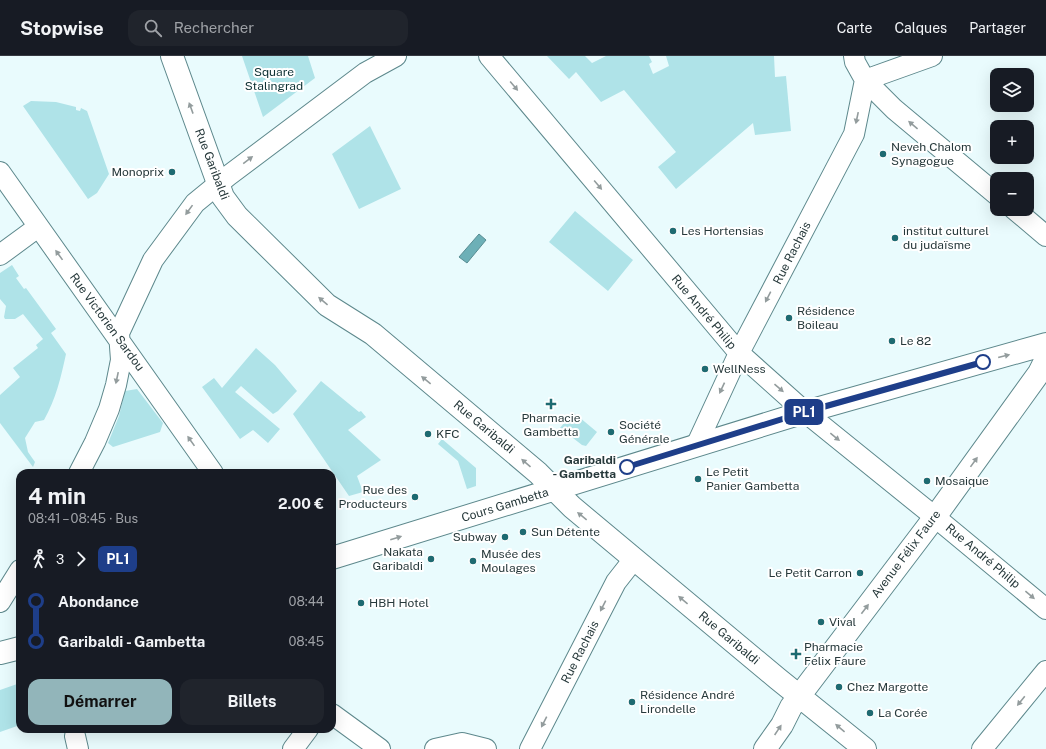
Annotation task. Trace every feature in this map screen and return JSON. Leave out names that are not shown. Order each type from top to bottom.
[{"type":"main road","name":"Rue Garibaldi","points":[[172,56],[223,197],[237,216],[316,295],[341,314],[373,334],[520,458],[555,489],[572,507],[865,749]]},
{"type":"main road","name":"Cours Gambetta","points":[[336,557],[805,412],[1046,344]]},
{"type":"main road","name":"Avenue Félix Faure","points":[[765,749],[799,695],[935,517],[1039,373],[1046,359]]},
{"type":"main road","points":[[0,654],[16,649]]},
{"type":"street","points":[[81,469],[95,442],[109,409],[121,360],[119,333],[153,260],[195,203],[326,101],[368,65],[396,56]]},
{"type":"street","name":"Rue André Philip","points":[[489,56],[739,353],[805,412],[1046,609]]},
{"type":"street","points":[[854,56],[855,62],[865,80],[894,109],[990,189]]},
{"type":"street","points":[[865,80],[932,56]]},
{"type":"street","name":"Rue Rachais","points":[[696,446],[739,353],[854,134],[865,80]]},
{"type":"street","name":"Rue Victorien Sardou","points":[[0,172],[210,469]]},
{"type":"street","points":[[1022,216],[1046,236]]},
{"type":"street","points":[[0,255],[38,226]]},
{"type":"street","name":"Rue Rachais","points":[[530,749],[616,582],[634,559]]},
{"type":"street","points":[[0,602],[16,576]]},
{"type":"street","points":[[982,749],[1046,671]]},
{"type":"street","points":[[336,717],[380,749]]},
{"type":"street","points":[[293,749],[305,733]]},
{"type":"street","points":[[435,749],[462,743],[486,749]]},
{"type":"green space","name":"Square Stalingrad","points":[[242,56],[308,56],[315,78],[263,117]]},
{"type":"green space","points":[[547,56],[585,56],[592,63],[606,56],[649,56],[652,62],[649,64],[653,74],[669,66],[666,56],[774,56],[775,77],[786,76],[791,131],[755,135],[753,123],[676,189],[658,167],[676,152],[624,90],[601,102],[576,72],[569,79]]},
{"type":"green space","points":[[31,101],[56,102],[76,107],[76,110],[80,111],[81,108],[87,111],[109,174],[97,193],[88,199],[23,106]]},
{"type":"green space","points":[[370,126],[401,189],[359,209],[332,154]]},
{"type":"green space","points":[[575,211],[633,260],[608,291],[549,242]]},
{"type":"green space","points":[[12,265],[19,276],[16,278],[24,289],[26,288],[56,329],[51,333],[66,354],[58,388],[52,404],[44,420],[35,422],[25,438],[28,452],[35,462],[33,467],[0,423],[0,395],[20,377],[13,368],[38,348],[36,345],[43,339],[23,314],[15,319],[5,319],[4,317],[6,306],[0,299],[0,273]]},
{"type":"green space","points":[[256,348],[275,365],[297,391],[278,411],[273,414],[241,386],[235,392],[280,429],[268,443],[253,430],[240,439],[202,387],[214,378],[222,388]]},
{"type":"green space","points":[[321,381],[359,412],[361,411],[366,417],[348,430],[381,460],[357,476],[363,492],[349,496],[336,477],[336,469],[331,469],[293,414]]},
{"type":"green space","points":[[137,389],[163,423],[160,432],[113,447],[108,443],[119,416],[125,391]]},
{"type":"green space","points":[[573,412],[597,432],[586,446],[582,445],[560,428]]},
{"type":"green space","points":[[442,439],[476,468],[476,486],[467,489],[458,461],[438,444]]},
{"type":"green space","points":[[16,684],[16,726],[0,732],[0,690]]},
{"type":"shaded area","points":[[479,234],[486,240],[467,263],[459,257]]},
{"type":"bus line","name":"PL1","points":[[627,467],[805,412],[983,362]]},
{"type":"place","name":"Neveh Chalom Synagogue","points":[[883,154]]},
{"type":"place","name":"Monoprix","points":[[172,172]]},
{"type":"place","name":"Les Hortensias","points":[[673,231]]},
{"type":"place","name":"institut culturel du judaïsme","points":[[895,238]]},
{"type":"place","name":"Résidence Boileau","points":[[789,318]]},
{"type":"place","name":"Le 82","points":[[892,341]]},
{"type":"place","name":"WellNess","points":[[705,369]]},
{"type":"place","name":"Pharmacie Gambetta","points":[[551,404]]},
{"type":"place","name":"Société Générale","points":[[611,432]]},
{"type":"place","name":"KFC","points":[[428,434]]},
{"type":"place","name":"Garibaldi - Gambetta","points":[[627,467]]},
{"type":"place","name":"Le Petit Panier Gambetta","points":[[698,479]]},
{"type":"place","name":"Mosaique","points":[[927,481]]},
{"type":"place","name":"Rue des Producteurs","points":[[415,497]]},
{"type":"place","name":"Sun Détente","points":[[523,532]]},
{"type":"place","name":"Subway","points":[[505,537]]},
{"type":"place","name":"Nakata Garibaldi","points":[[431,559]]},
{"type":"place","name":"Musée des Moulages","points":[[473,561]]},
{"type":"place","name":"Le Petit Carron","points":[[860,573]]},
{"type":"place","name":"HBH Hotel","points":[[361,603]]},
{"type":"place","name":"Vival","points":[[821,622]]},
{"type":"place","name":"Pharmacie Felix Faure","points":[[796,654]]},
{"type":"place","name":"Chez Margotte","points":[[839,687]]},
{"type":"place","name":"Résidence André Lirondelle","points":[[632,702]]},
{"type":"place","name":"La Corée","points":[[870,713]]}]
